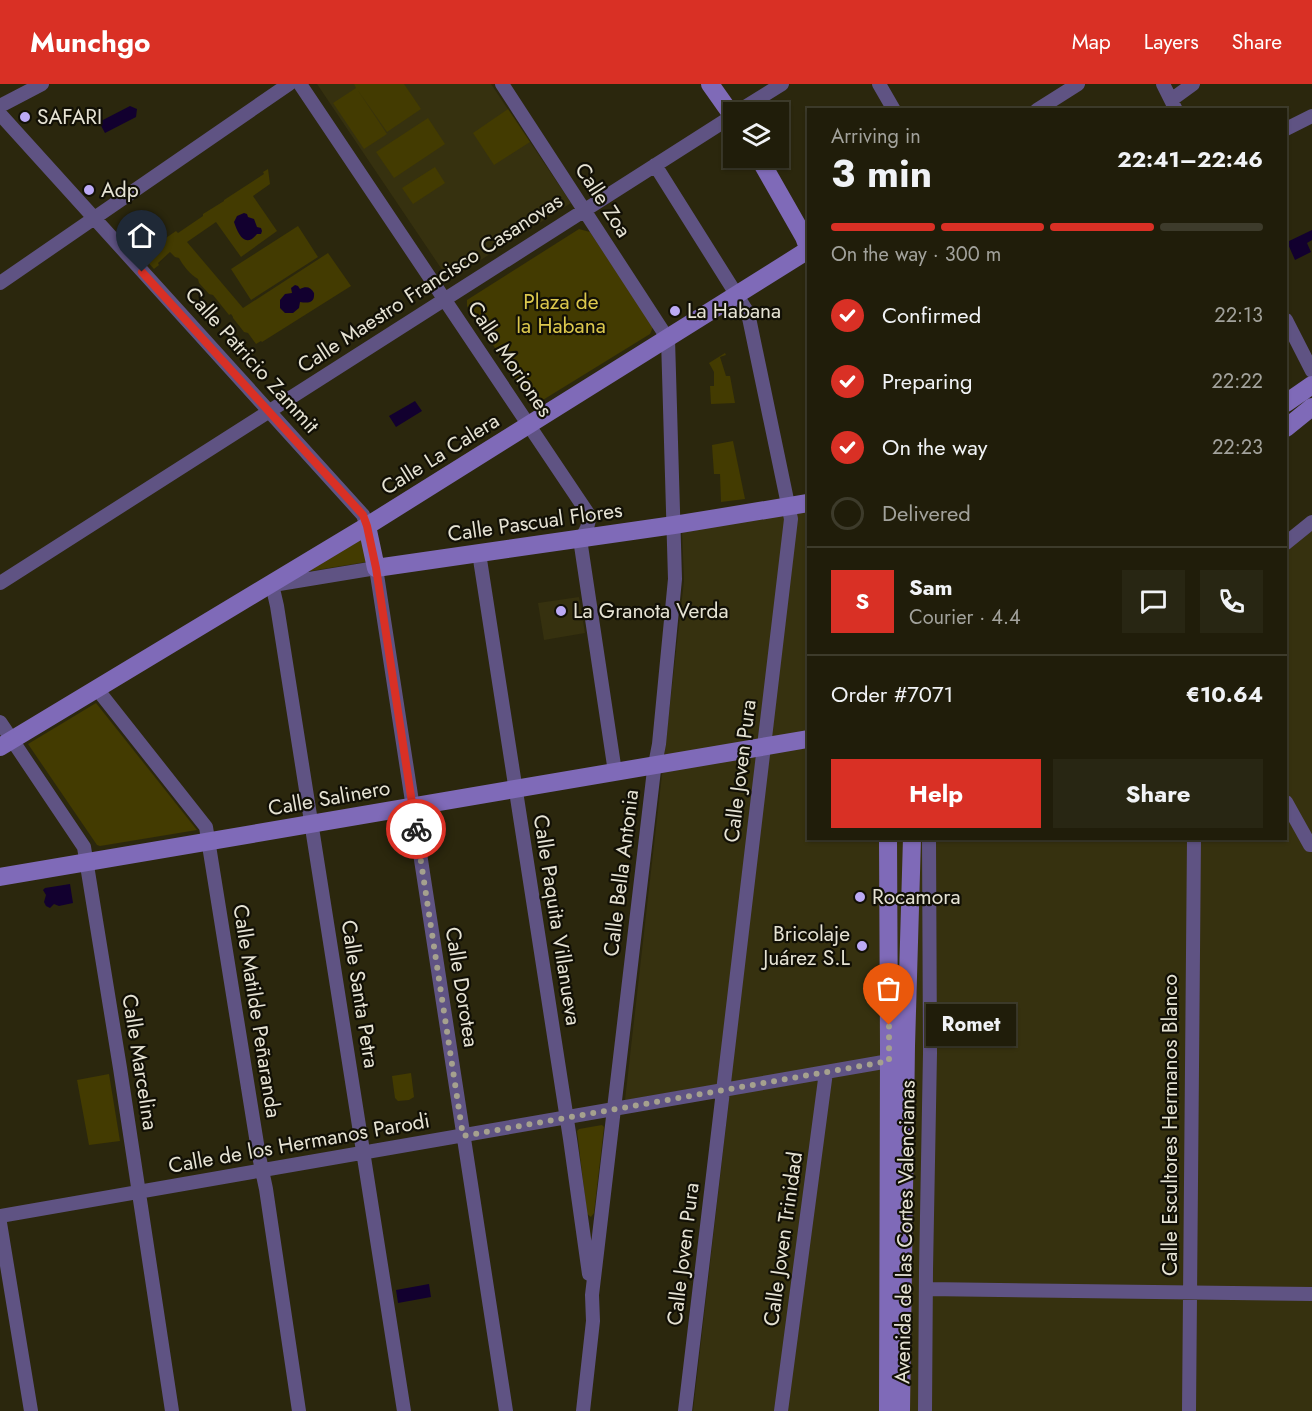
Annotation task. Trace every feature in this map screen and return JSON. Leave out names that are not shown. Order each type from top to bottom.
[{"type":"main road","points":[[710,84],[724,102]]},
{"type":"main road","points":[[766,168],[807,246]]},
{"type":"main road","points":[[769,168],[807,219]]},
{"type":"main road","name":"Calle La Calera","points":[[6,743],[367,526],[807,250]]},
{"type":"main road","points":[[1287,402],[1312,385]]},
{"type":"main road","points":[[1287,427],[1312,407]]},
{"type":"main road","name":"Calle Pascual Flores","points":[[376,568],[675,525],[807,503]]},
{"type":"main road","name":"Calle Patricio Zammit","points":[[367,526],[376,568]]},
{"type":"main road","name":"Calle Salinero","points":[[0,877],[807,739]]},
{"type":"main road","name":"Avenida de las Cortes Valencianas","points":[[888,840],[888,1411]]},
{"type":"main road","name":"Avenida de las Cortes Valencianas","points":[[901,1411],[906,1046],[912,840]]},
{"type":"street","points":[[0,106],[42,84]]},
{"type":"street","points":[[0,283],[289,84]]},
{"type":"street","name":"Calle Moriones","points":[[300,84],[589,515],[589,524],[580,539]]},
{"type":"street","name":"Calle Zoa","points":[[502,84],[668,339]]},
{"type":"street","name":"Calle Maestro Francisco Casanovas","points":[[754,102],[782,84]]},
{"type":"street","points":[[879,84],[893,108]]},
{"type":"street","points":[[1040,108],[1078,84]]},
{"type":"street","points":[[1163,84],[1174,105],[1193,84]]},
{"type":"street","name":"Calle Patricio Zammit","points":[[0,114],[363,515],[367,526]]},
{"type":"street","points":[[1287,128],[1312,116]]},
{"type":"street","name":"Calle Maestro Francisco Casanovas","points":[[0,584],[723,122]]},
{"type":"street","name":"Calle Joven Pura","points":[[655,165],[748,313],[791,519],[685,1411]]},
{"type":"street","points":[[1287,322],[1312,371]]},
{"type":"street","name":"Calle Bella Antonia","points":[[583,1411],[593,1321],[592,1294],[659,744],[675,591],[675,525],[668,339]]},
{"type":"street","points":[[1287,542],[1312,522]]},
{"type":"street","points":[[580,539],[615,772]]},
{"type":"street","name":"Calle Paquita Villanueva","points":[[479,553],[592,1294]]},
{"type":"street","name":"Calle Pascual Flores","points":[[268,585],[376,568]]},
{"type":"street","name":"Calle Dorotea","points":[[376,568],[506,1411]]},
{"type":"street","name":"Calle Santa Petra","points":[[268,585],[274,593],[277,606],[405,1411]]},
{"type":"street","name":"Calle Matilde Peñaranda","points":[[97,688],[206,827],[299,1411]]},
{"type":"street","name":"Calle Marcelina","points":[[0,722],[6,743],[84,847],[172,1411]]},
{"type":"street","points":[[1287,804],[1312,845]]},
{"type":"street","name":"Avenida de las Cortes Valencianas","points":[[926,1411],[930,1053],[929,840]]},
{"type":"street","name":"Calle Escultores Hermanos Blanco","points":[[1189,1411],[1194,840]]},
{"type":"street","name":"Calle de los Hermanos Parodi","points":[[0,1215],[889,1061]]},
{"type":"street","name":"Calle Joven Trinidad","points":[[781,1411],[826,1072]]},
{"type":"street","points":[[0,1223],[31,1411]]},
{"type":"street","points":[[926,1289],[1312,1294]]},
{"type":"shaded area","points":[[317,84],[491,84],[571,203],[449,280]]},
{"type":"shaded area","points":[[130,106],[137,109],[136,117],[105,133],[99,122]]},
{"type":"shaded area","points":[[244,213],[254,219],[257,227],[262,231],[261,234],[249,240],[240,235],[234,222],[237,216]]},
{"type":"shaded area","points":[[1312,230],[1312,240],[1307,243],[1311,252],[1295,260],[1287,242]]},
{"type":"shaded area","points":[[295,285],[300,289],[310,288],[314,293],[313,299],[300,302],[299,308],[293,313],[285,313],[280,308],[280,300],[285,294],[292,293],[291,288]]},
{"type":"shaded area","points":[[415,401],[422,411],[396,427],[389,416]]},
{"type":"shaded area","points":[[807,510],[807,840],[1287,840],[1287,548],[1312,528],[1312,1411],[693,1411],[731,1082],[625,1100],[684,581],[682,531]]},
{"type":"shaded area","name":"La Granota Verda","points":[[579,597],[585,633],[544,640],[538,603]]},
{"type":"shaded area","points":[[70,884],[73,903],[59,906],[54,904],[50,908],[46,906],[44,902],[46,895],[43,890],[45,888]]},
{"type":"shaded area","points":[[429,1284],[431,1297],[398,1303],[396,1290]]},
{"type":"green space","points":[[354,84],[404,84],[421,109],[387,132],[357,89],[387,134],[364,149],[333,103],[356,88]]},
{"type":"green space","points":[[508,109],[530,142],[494,165],[473,133]]},
{"type":"green space","points":[[428,118],[445,144],[394,178],[376,152]]},
{"type":"green space","points":[[435,167],[445,183],[413,204],[402,188]]},
{"type":"green space","points":[[268,169],[270,184],[253,196],[277,231],[241,257],[216,222],[187,242],[243,308],[328,253],[351,286],[256,344],[231,314],[229,315],[213,295],[209,294],[198,279],[187,270],[179,258],[170,252],[154,269],[141,255],[176,231],[178,233]]},
{"type":"green space","points":[[298,226],[318,257],[251,300],[231,269]]},
{"type":"green space","name":"Plaza de la Habana","points":[[579,229],[590,232],[653,327],[650,334],[538,403],[531,402],[467,306],[467,300]]},
{"type":"green space","points":[[725,353],[726,355],[720,357],[726,376],[730,376],[735,403],[711,404],[710,386],[714,386],[714,372],[709,363]]},
{"type":"green space","points":[[733,441],[745,499],[721,502],[720,474],[714,474],[712,445]]},
{"type":"green space","points":[[362,539],[366,562],[310,570]]},
{"type":"green space","points":[[96,703],[197,830],[97,845],[28,744]]},
{"type":"green space","points":[[411,1073],[414,1097],[398,1101],[395,1098],[392,1076]]},
{"type":"green space","points":[[109,1074],[120,1141],[89,1145],[77,1080]]},
{"type":"green space","points":[[602,1125],[604,1127],[594,1213],[591,1217],[587,1214],[577,1131]]},
{"type":"way so far","points":[[416,829],[463,1136],[889,1061],[889,1025]]},
{"type":"place","name":"SAFARI","points":[[25,117]]},
{"type":"place","name":"Adp","points":[[89,190]]},
{"type":"place","name":"La Habana","points":[[675,311]]},
{"type":"place","name":"La Granota Verda","points":[[561,611]]},
{"type":"place","name":"Rocamora","points":[[860,897]]},
{"type":"place","name":"Bricolaje Juárez S.L","points":[[862,946]]},
{"type":"place","name":"Romet","points":[[889,1025]]},
{"type":"route","points":[[142,272],[363,515],[376,568],[416,829]]}]
